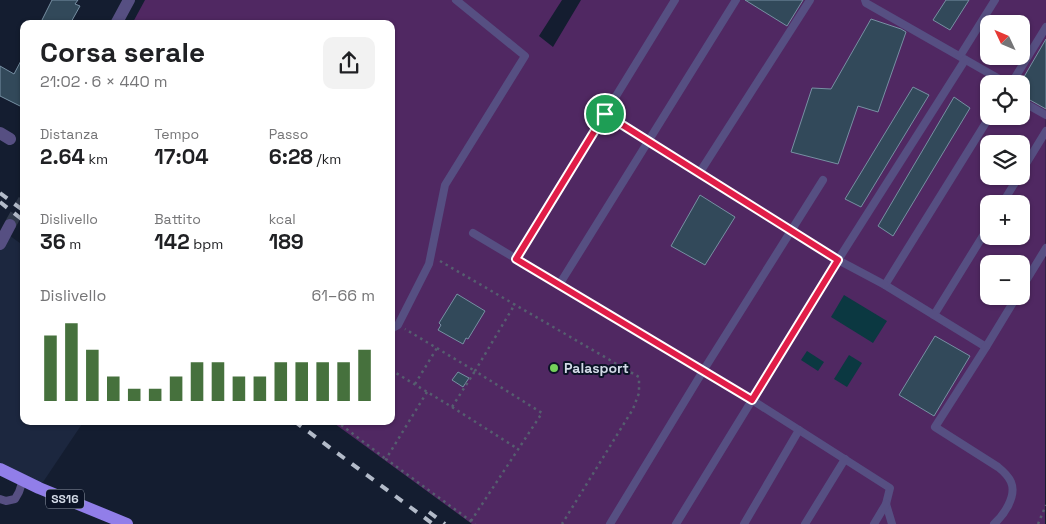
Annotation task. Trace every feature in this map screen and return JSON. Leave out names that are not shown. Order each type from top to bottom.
[{"type":"main road","name":"SS16","points":[[1,469],[39,488],[127,524]]},
{"type":"street","points":[[118,20],[128,0]]},
{"type":"street","points":[[0,244],[10,225]]},
{"type":"lane","points":[[395,325],[429,264],[445,184],[525,56],[456,0]]},
{"type":"lane","points":[[516,259],[675,0]]},
{"type":"lane","points":[[559,285],[736,0]]},
{"type":"lane","points":[[700,172],[810,0]]},
{"type":"lane","points":[[676,524],[962,58],[995,0]]},
{"type":"lane","points":[[865,1],[993,75]]},
{"type":"lane","points":[[1015,75],[1046,27]]},
{"type":"lane","points":[[1030,106],[1046,115]]},
{"type":"lane","points":[[605,114],[838,260],[885,285],[986,347]]},
{"type":"lane","points":[[885,285],[984,125]]},
{"type":"lane","points":[[1030,157],[1046,131]]},
{"type":"lane","points":[[610,524],[823,180]]},
{"type":"lane","points":[[473,233],[752,400],[890,488],[886,504],[874,524]]},
{"type":"lane","points":[[934,315],[980,241]]},
{"type":"lane","points":[[1030,274],[1046,248]]},
{"type":"lane","points":[[994,524],[1005,512],[1011,500],[1012,484],[998,467],[935,427],[1012,305]]},
{"type":"lane","points":[[744,524],[799,430]]},
{"type":"lane","points":[[805,524],[845,459]]},
{"type":"lane","points":[[0,499],[6,501],[15,499],[23,480]]},
{"type":"lane","points":[[886,504],[892,524]]},
{"type":"path","points":[[430,255],[639,377],[639,393],[632,409],[562,524]]},
{"type":"path","points":[[452,407],[515,304]]},
{"type":"path","points":[[395,327],[437,348],[542,412],[471,521]]},
{"type":"path","points":[[415,384],[437,348]]},
{"type":"path","points":[[395,372],[518,449]]},
{"type":"path","points":[[386,459],[427,392]]},
{"type":"path","points":[[341,425],[475,524]]},
{"type":"path","points":[[1038,524],[1046,505]]},
{"type":"shaded area","points":[[145,0],[562,0],[539,36],[553,47],[581,0],[1046,0],[1045,524],[472,524],[336,425],[395,425],[395,20],[134,20]]},
{"type":"shaded area","points":[[6,233],[20,243],[20,425],[81,425],[39,488],[0,467],[0,244]]},
{"type":"shaded area","points":[[844,295],[887,321],[873,343],[831,317]]},
{"type":"shaded area","points":[[807,351],[824,362],[818,371],[801,360]]},
{"type":"shaded area","points":[[849,355],[862,363],[847,387],[834,379]]},
{"type":"building","points":[[52,0],[78,0],[75,4],[80,6],[72,20],[42,20]]},
{"type":"building","points":[[745,0],[803,0],[787,26]]},
{"type":"building","points":[[946,0],[969,0],[950,30],[933,20]]},
{"type":"building","points":[[871,19],[906,32],[878,112],[858,106],[838,164],[791,152],[812,88],[831,89]]},
{"type":"building","points":[[1046,39],[1046,109],[1030,100],[1030,75],[1025,75]]},
{"type":"building","points":[[20,63],[20,106],[0,96],[0,66],[14,74]]},
{"type":"building","points":[[913,87],[929,95],[861,207],[845,199]]},
{"type":"building","points":[[954,97],[970,108],[893,236],[878,226]]},
{"type":"building","points":[[700,195],[735,217],[705,265],[671,246]]},
{"type":"building","points":[[457,294],[485,311],[463,344],[438,330],[441,325],[439,323]]},
{"type":"building","points":[[935,336],[970,356],[934,416],[899,395]]},
{"type":"building","points":[[458,372],[469,378],[463,387],[452,380]]},
{"type":"tunnel","points":[[10,225],[20,207]]},
{"type":"railway","points":[[0,193],[20,208]]},
{"type":"railway","points":[[0,202],[20,218]]},
{"type":"railway","points":[[299,425],[433,524]]},
{"type":"railway","points":[[429,512],[445,524]]},
{"type":"place","name":"Palasport","points":[[554,368]]},
{"type":"route","points":[[605,114],[838,260],[752,400],[516,259],[605,114]]}]
